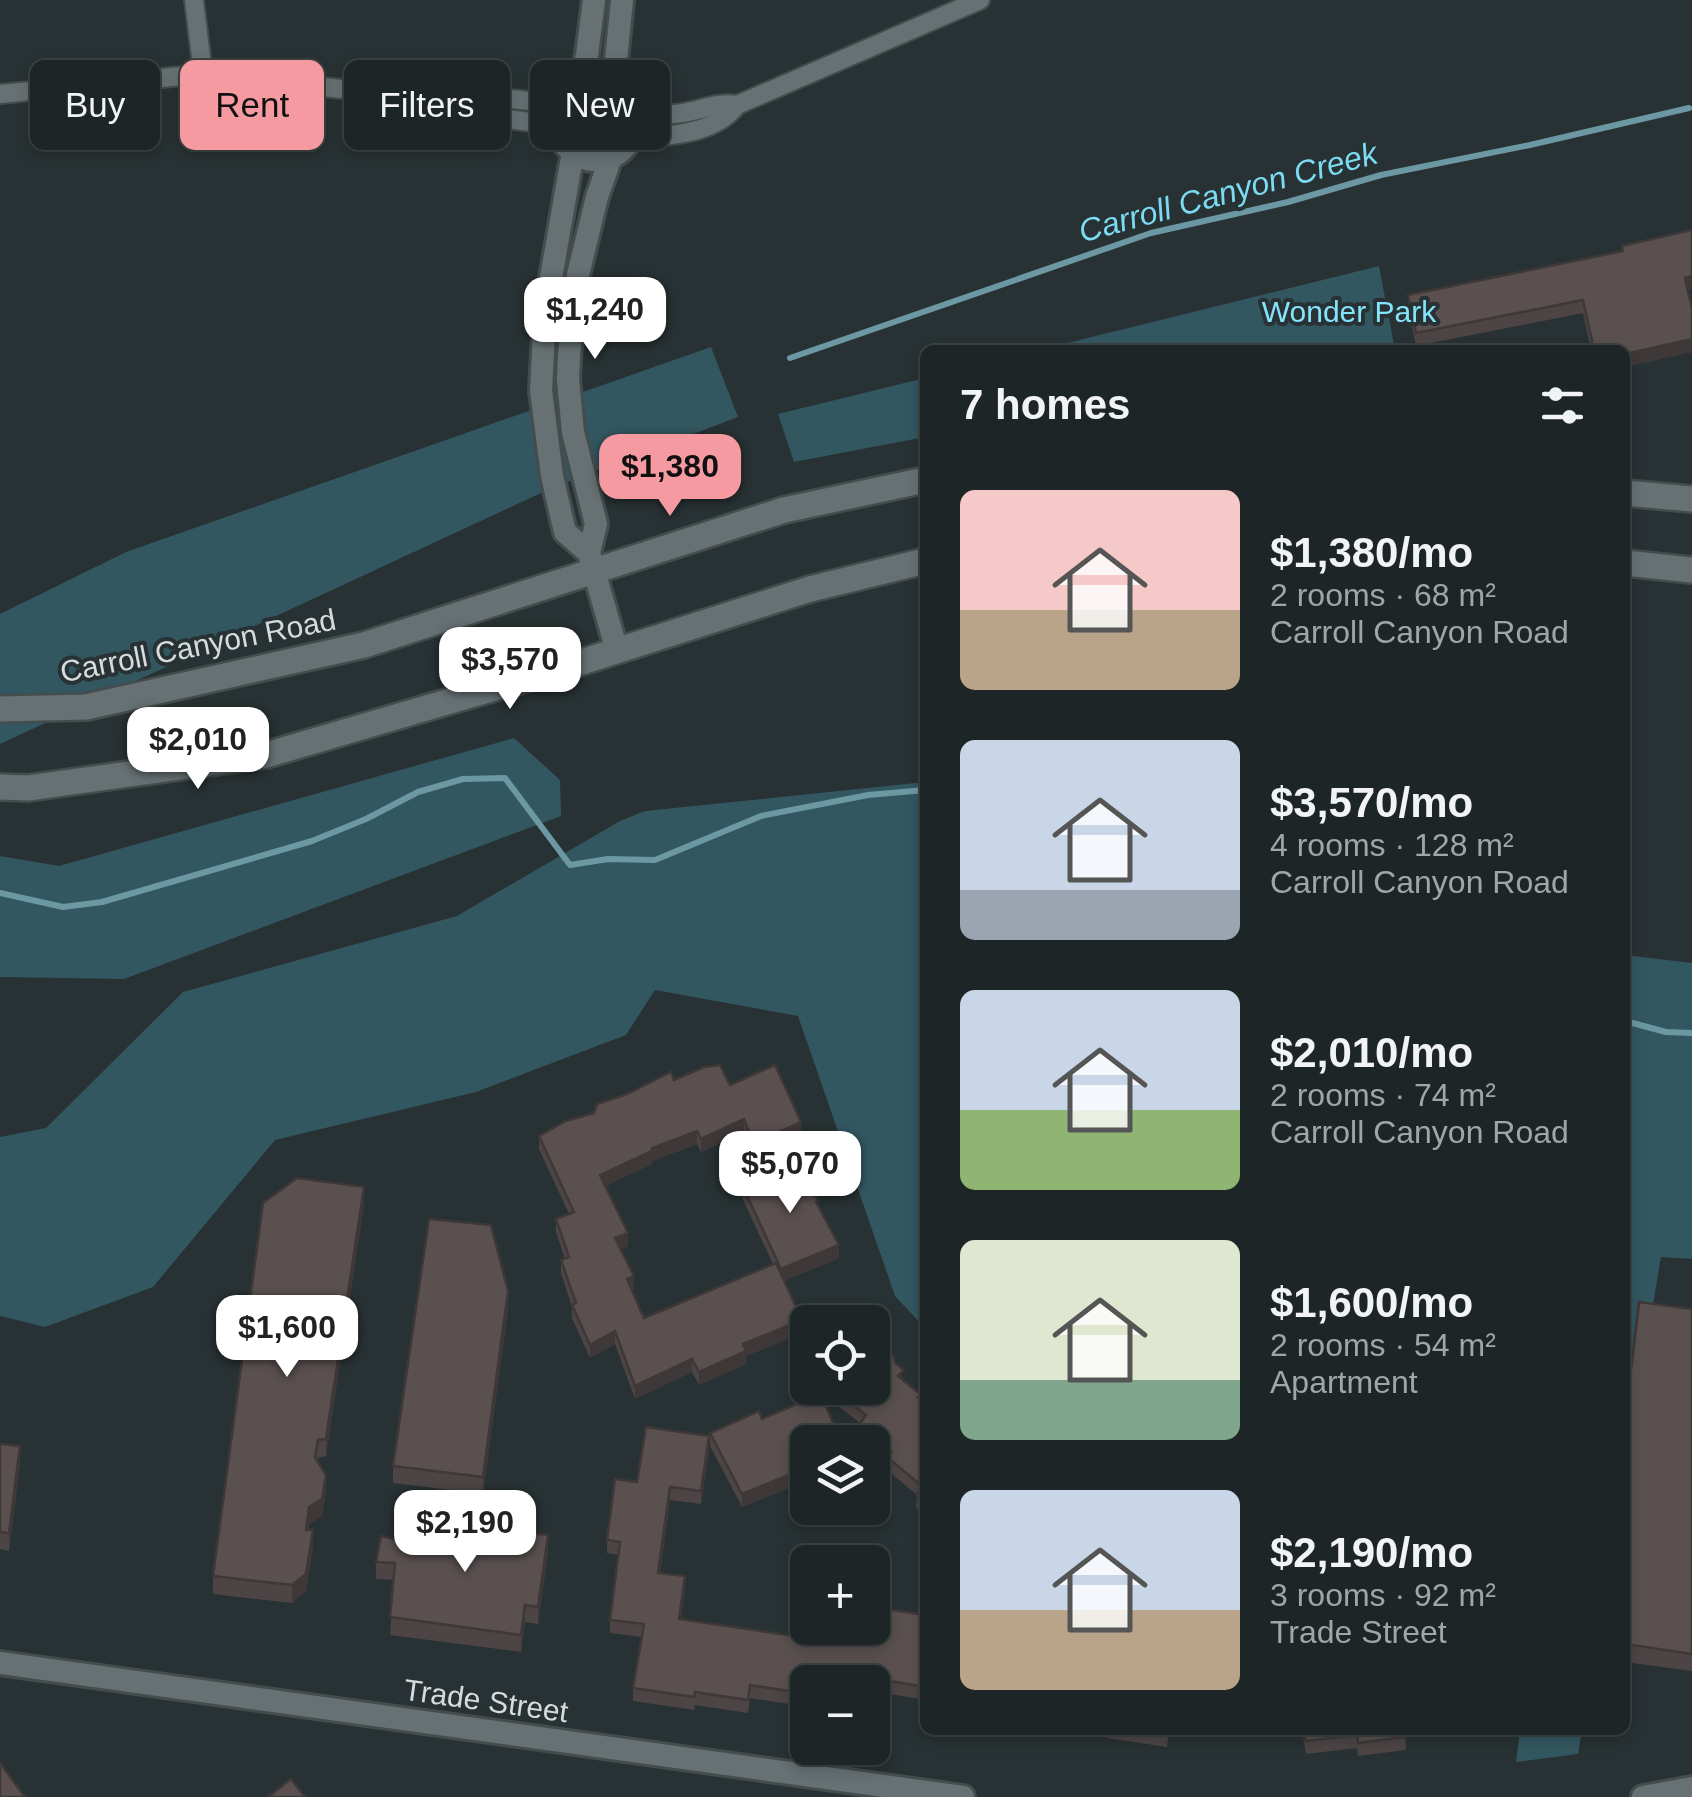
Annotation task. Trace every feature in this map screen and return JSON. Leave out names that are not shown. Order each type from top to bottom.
[{"type":"main road","name":"Carroll Canyon Road","points":[[0,709],[86,707],[364,645],[593,563],[784,510],[920,481]]},
{"type":"main road","points":[[1630,493],[1692,499]]},
{"type":"main road","points":[[0,787],[28,788],[266,755],[618,651],[810,589],[920,562]]},
{"type":"main road","points":[[1630,563],[1692,570]]},
{"type":"street","points":[[194,0],[201,60]]},
{"type":"street","points":[[586,60],[594,0]]},
{"type":"street","points":[[619,60],[622,0]]},
{"type":"street","points":[[670,134],[701,130],[729,116],[738,105],[980,0]]},
{"type":"street","points":[[0,94],[180,76]]},
{"type":"street","points":[[670,114],[718,102],[738,105]]},
{"type":"street","points":[[593,563],[565,532],[552,476],[541,391],[545,312],[573,152],[598,160],[619,150]]},
{"type":"street","points":[[611,157],[578,275],[568,380],[573,432],[596,524],[593,563],[618,651]]},
{"type":"street","name":"Trade Street","points":[[0,1663],[963,1797]]},
{"type":"street","points":[[1643,1797],[1692,1788]]},
{"type":"green space","name":"Wonder Park","points":[[1379,266],[1394,345],[1059,345]]},
{"type":"green space","points":[[711,347],[738,417],[554,487],[0,744],[0,614],[126,552]]},
{"type":"green space","points":[[920,379],[920,438],[794,462],[778,414]]},
{"type":"green space","points":[[514,738],[560,780],[561,816],[124,979],[0,977],[0,856],[59,866]]},
{"type":"green space","points":[[920,783],[920,1323],[895,1296],[798,1016],[655,990],[626,1035],[476,1092],[275,1140],[153,1287],[45,1327],[0,1316],[0,1137],[46,1128],[183,992],[457,916],[620,821],[645,811]]},
{"type":"green space","points":[[1630,956],[1692,963],[1692,1259],[1661,1257],[1630,1441]]},
{"type":"green space","points":[[1519,1735],[1581,1735],[1578,1754],[1516,1762]]},
{"type":"building","points":[[1692,230],[1692,276],[1685,278],[1692,309],[1692,339],[1630,353],[1630,345],[1593,345],[1583,300],[1416,333],[1408,295],[1623,251],[1622,246]]},
{"type":"building","points":[[720,1065],[730,1085],[775,1065],[801,1122],[753,1144],[744,1119],[701,1139],[697,1131],[652,1148],[600,1175],[628,1233],[615,1238],[634,1276],[627,1279],[644,1318],[776,1263],[795,1305],[790,1305],[790,1325],[743,1344],[746,1351],[699,1372],[692,1359],[635,1386],[615,1331],[590,1345],[572,1305],[576,1303],[561,1260],[569,1257],[556,1219],[574,1212],[539,1136],[566,1121],[594,1113],[597,1104],[671,1072],[674,1080],[704,1067]]},
{"type":"building","points":[[797,1163],[839,1245],[781,1269],[743,1187]]},
{"type":"building","points":[[297,1178],[364,1187],[326,1439],[318,1440],[315,1457],[326,1475],[322,1499],[309,1507],[306,1530],[313,1530],[306,1574],[292,1585],[213,1576],[263,1203]]},
{"type":"building","points":[[429,1219],[491,1225],[508,1291],[483,1477],[393,1466]]},
{"type":"building","points":[[1639,1302],[1692,1309],[1692,1654],[1630,1645],[1630,1378]]},
{"type":"building","points":[[890,1354],[904,1370],[898,1376],[920,1394],[920,1484],[890,1460],[890,1425],[859,1425],[866,1415],[853,1405],[890,1405]]},
{"type":"building","points":[[795,1405],[826,1405],[834,1425],[790,1425],[790,1474],[742,1494],[710,1433],[759,1411],[762,1419]]},
{"type":"building","points":[[646,1427],[709,1436],[701,1491],[670,1487],[658,1573],[685,1576],[679,1619],[790,1635],[790,1645],[890,1645],[890,1610],[920,1614],[920,1686],[890,1681],[890,1665],[816,1664],[790,1665],[790,1691],[750,1685],[748,1700],[633,1688],[644,1624],[610,1620],[620,1542],[607,1540],[615,1479],[637,1482]]},
{"type":"building","points":[[0,1444],[20,1446],[9,1533],[0,1532]]},
{"type":"building","points":[[404,1520],[548,1535],[538,1607],[525,1605],[521,1635],[390,1617],[395,1563],[376,1562],[381,1536],[399,1540]]},
{"type":"building","points":[[1305,1735],[1357,1735],[1306,1741]]},
{"type":"building","points":[[1357,1735],[1406,1735],[1406,1737],[1358,1743]]},
{"type":"building","points":[[0,1763],[25,1797],[0,1797]]},
{"type":"building","points":[[291,1779],[305,1797],[268,1797]]},
{"type":"waterway","name":"Carroll Canyon Creek","points":[[790,358],[1151,233],[1288,202],[1381,175],[1689,108]]},
{"type":"waterway","points":[[0,893],[63,907],[102,902],[312,841],[418,792],[463,779],[505,778],[570,865],[608,859],[655,860],[761,816],[868,795],[920,790]]},
{"type":"waterway","points":[[1630,1022],[1666,1032],[1692,1033]]}]
